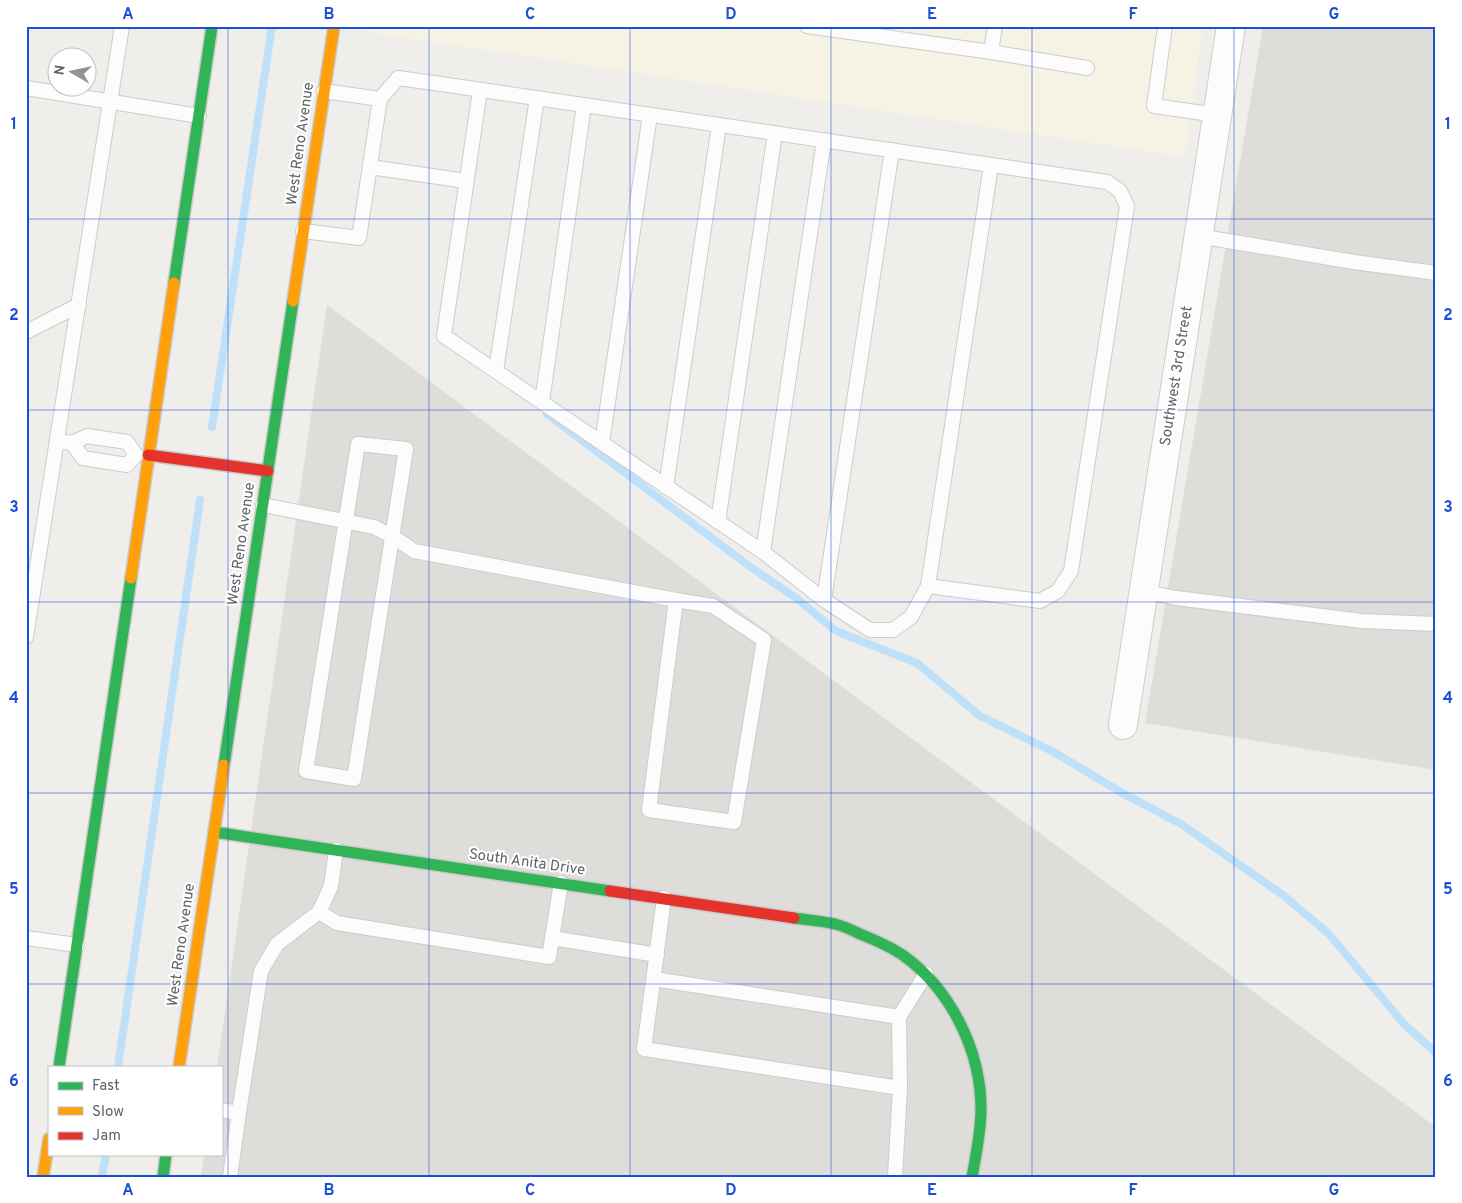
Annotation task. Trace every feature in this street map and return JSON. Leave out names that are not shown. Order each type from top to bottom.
[{"type":"main road","points":[[59,1066],[142,455],[199,116],[212,26]]},
{"type":"main road","name":"West Reno Avenue","points":[[179,1066],[334,26]]},
{"type":"main road","points":[[142,455],[268,471]]},
{"type":"main road","name":"South Anita Drive","points":[[214,832],[835,924],[872,939],[903,955],[926,974]]},
{"type":"main road","points":[[926,974],[946,997],[970,1045],[981,1102],[972,1177]]},
{"type":"main road","points":[[43,1177],[48,1145]]},
{"type":"main road","points":[[163,1177],[166,1156]]},
{"type":"street","name":"Southwest 3rd Street","points":[[1123,725],[1231,26]]},
{"type":"lane","points":[[26,637],[31,574],[57,441],[122,26]]},
{"type":"lane","points":[[807,26],[991,52],[1087,68]]},
{"type":"lane","points":[[991,52],[995,26]]},
{"type":"lane","points":[[1165,26],[1154,106],[1217,114]]},
{"type":"lane","points":[[303,231],[360,238],[380,99],[398,78],[1107,182],[1120,191],[1127,206],[1071,571],[1058,591],[1040,601],[928,586]]},
{"type":"lane","points":[[26,88],[199,116]]},
{"type":"lane","points":[[480,90],[444,336],[762,552],[824,600],[870,630],[894,630],[911,617],[928,586],[991,165]]},
{"type":"lane","points":[[324,91],[380,99]]},
{"type":"lane","points":[[496,371],[537,98]]},
{"type":"lane","points":[[542,402],[584,105]]},
{"type":"lane","points":[[602,443],[650,115]]},
{"type":"lane","points":[[666,487],[719,125]]},
{"type":"lane","points":[[718,522],[775,133]]},
{"type":"lane","points":[[762,552],[824,140]]},
{"type":"lane","points":[[824,600],[892,150]]},
{"type":"lane","points":[[370,167],[466,181]]},
{"type":"lane","points":[[1198,236],[1354,262],[1436,273]]},
{"type":"lane","points":[[26,332],[79,305]]},
{"type":"lane","points":[[57,441],[72,443],[87,436],[127,442],[142,455],[128,465],[83,458],[72,443]]},
{"type":"lane","points":[[358,444],[406,449],[354,779],[306,771],[345,521],[358,444]]},
{"type":"lane","points":[[263,505],[374,527],[392,536],[414,551],[713,606],[764,640],[734,822],[649,810],[676,600]]},
{"type":"lane","points":[[1144,591],[1176,598],[1362,621],[1436,624]]},
{"type":"lane","points":[[230,1177],[261,971],[277,944],[319,912],[331,886],[336,850]]},
{"type":"lane","points":[[319,912],[337,924],[549,957],[561,883]]},
{"type":"lane","points":[[664,898],[644,1049],[900,1088]]},
{"type":"lane","points":[[26,938],[77,945]]},
{"type":"lane","points":[[552,938],[657,954]]},
{"type":"lane","points":[[895,1177],[900,1088],[899,1017],[926,974]]},
{"type":"lane","points":[[654,979],[899,1017]]},
{"type":"lane","points":[[222,1110],[239,1113]]},
{"type":"shaded area","points":[[369,26],[1203,26],[1184,157],[369,32]]},
{"type":"shaded area","points":[[1263,26],[1436,26],[1436,770],[1145,723]]},
{"type":"shaded area","points":[[327,305],[1436,1127],[1436,1177],[201,1177],[204,1156],[222,1156],[222,1066],[217,1066]]},
{"type":"waterway","points":[[212,427],[272,26]]},
{"type":"waterway","points":[[547,414],[749,566],[796,598],[836,631],[917,663],[980,716],[1054,752],[1124,794],[1181,824],[1283,895],[1329,934],[1403,1023],[1436,1053]]},
{"type":"waterway","points":[[118,1066],[200,500]]},
{"type":"waterway","points":[[102,1177],[106,1156]]},
{"type":"traffic: fast","points":[[174,283],[212,26]]},
{"type":"traffic: fast","points":[[224,765],[293,301]]},
{"type":"traffic: fast","points":[[59,1066],[131,578]]},
{"type":"traffic: fast","points":[[214,832],[610,891]]},
{"type":"traffic: fast","points":[[794,918],[825,922],[848,928],[893,949],[921,970],[949,1004],[969,1044],[976,1065],[980,1087],[980,1126],[972,1177]]},
{"type":"traffic: fast","points":[[163,1177],[166,1156]]},
{"type":"traffic: slow","points":[[293,301],[334,26]]},
{"type":"traffic: slow","points":[[131,578],[174,283]]},
{"type":"traffic: slow","points":[[179,1066],[224,765]]},
{"type":"traffic: slow","points":[[43,1177],[48,1145]]},
{"type":"traffic: jam","points":[[148,455],[268,471]]},
{"type":"traffic: jam","points":[[610,891],[794,918]]}]
